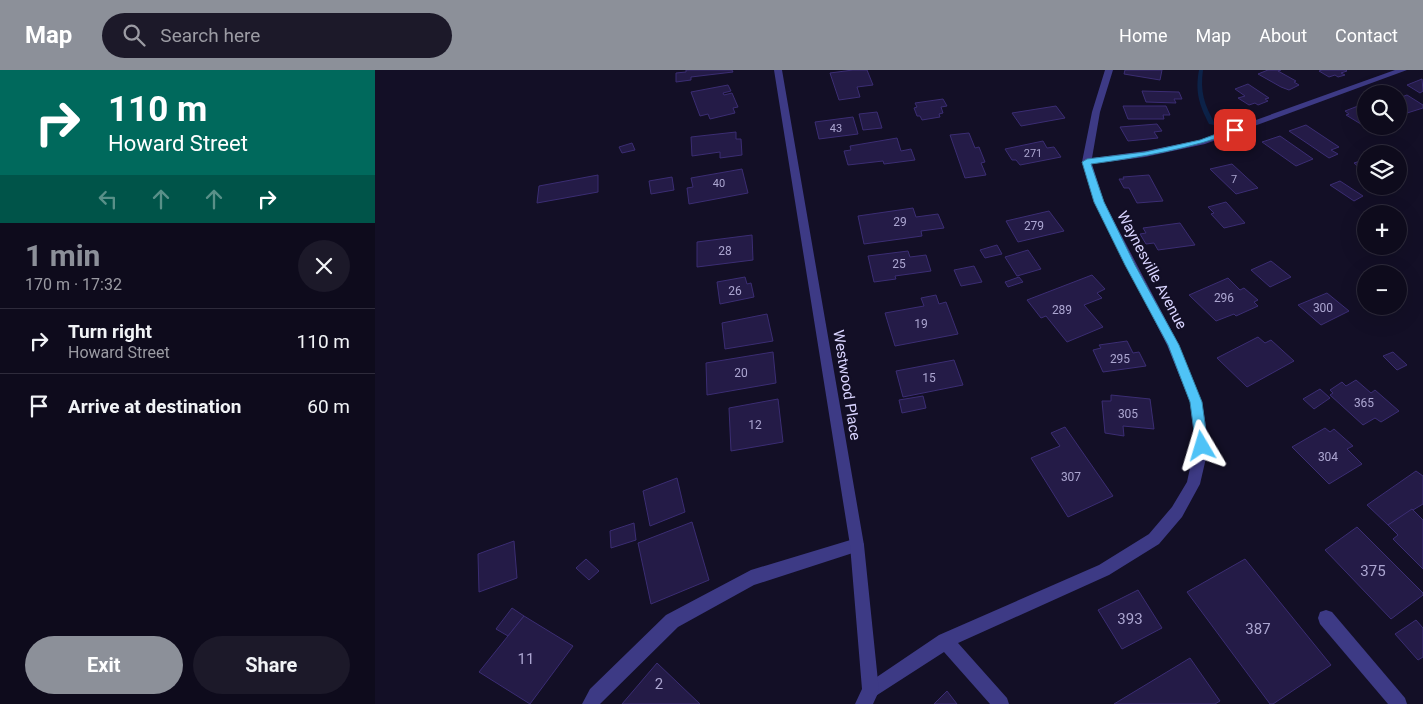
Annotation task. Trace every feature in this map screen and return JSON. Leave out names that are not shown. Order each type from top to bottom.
[{"type":"street","name":"Westwood Place","points":[[778,70],[857,545],[871,691]]},
{"type":"street","name":"Waynesville Avenue","points":[[871,691],[945,641],[1104,570],[1154,539],[1177,512],[1193,484],[1202,446],[1196,402],[1173,345],[1099,202],[1087,162],[1096,112],[1109,70]]},
{"type":"street","points":[[1087,162],[1145,154],[1202,142],[1403,70]]},
{"type":"street","points":[[590,704],[596,695],[673,621],[751,578],[857,545]]},
{"type":"street","points":[[1326,618],[1399,704]]},
{"type":"street","points":[[945,641],[1001,704]]},
{"type":"street","points":[[863,704],[871,691]]},
{"type":"building","points":[[686,70],[732,70],[733,72],[691,77],[691,80],[676,82],[676,73],[686,72]]},
{"type":"building","points":[[867,70],[873,85],[857,87],[860,97],[839,100],[830,73]]},
{"type":"building","points":[[1125,70],[1162,70],[1160,80],[1124,74]]},
{"type":"building","points":[[1268,70],[1281,70],[1278,71],[1296,81],[1294,82],[1299,85],[1289,90],[1258,74]]},
{"type":"building","points":[[1319,71],[1347,71],[1341,73],[1345,75],[1329,77]]},
{"type":"building","points":[[1422,79],[1423,91],[1420,93],[1407,85]]},
{"type":"building","points":[[1248,84],[1269,98],[1265,99],[1268,101],[1258,105],[1255,103],[1249,105],[1238,98],[1245,96],[1235,89]]},
{"type":"building","points":[[728,85],[731,91],[723,93],[724,95],[732,93],[738,107],[733,108],[735,113],[710,119],[708,114],[700,116],[691,92]]},
{"type":"building","points":[[1142,91],[1179,92],[1182,99],[1174,99],[1176,103],[1146,102]]},
{"type":"building","points":[[1407,95],[1423,105],[1423,108],[1407,113]]},
{"type":"building","points":[[943,99],[947,106],[941,107],[943,113],[939,114],[940,117],[922,120],[920,116],[917,116],[914,108],[917,107],[915,103]]},
{"type":"building","points":[[1056,106],[1065,118],[1021,126],[1012,113]]},
{"type":"building","points":[[1123,106],[1166,106],[1170,115],[1163,115],[1164,119],[1128,119]]},
{"type":"building","points":[[1357,106],[1357,122],[1346,115],[1349,114],[1345,111]]},
{"type":"building","points":[[877,112],[882,128],[863,130],[859,114]]},
{"type":"building","points":[[853,117],[858,134],[819,139],[815,122]]},
{"type":"building","points":[[1157,124],[1162,131],[1154,132],[1158,138],[1128,141],[1120,127]]},
{"type":"building","points":[[1306,125],[1339,147],[1331,150],[1338,154],[1329,158],[1289,131]]},
{"type":"building","points":[[736,132],[736,139],[741,139],[742,155],[720,158],[720,152],[692,156],[691,137]]},
{"type":"building","points":[[969,133],[975,148],[979,147],[985,162],[981,163],[986,175],[965,178],[950,135]]},
{"type":"building","points":[[1280,136],[1313,159],[1296,166],[1262,142]]},
{"type":"building","points":[[897,138],[901,151],[911,149],[915,160],[884,164],[883,161],[848,165],[844,151],[851,150],[850,146]]},
{"type":"building","points":[[1043,141],[1047,148],[1054,147],[1061,157],[1020,165],[1016,160],[1012,160],[1005,149]]},
{"type":"building","points":[[632,143],[635,150],[622,153],[619,147]]},
{"type":"building","points":[[1232,164],[1258,188],[1236,194],[1210,169]]},
{"type":"building","points":[[742,169],[748,193],[689,204],[687,188],[693,187],[691,178]]},
{"type":"building","points":[[598,175],[598,192],[537,203],[539,186]]},
{"type":"building","points":[[1149,175],[1163,201],[1137,203],[1129,188],[1124,188],[1119,179]]},
{"type":"building","points":[[672,177],[674,190],[651,194],[649,181]]},
{"type":"building","points":[[1340,181],[1357,192],[1357,195],[1363,196],[1354,201],[1330,185]]},
{"type":"building","points":[[1226,202],[1245,223],[1224,228],[1211,214],[1214,213],[1208,207]]},
{"type":"building","points":[[913,208],[916,217],[938,214],[944,228],[921,231],[922,236],[864,244],[858,216]]},
{"type":"building","points":[[1049,211],[1064,231],[1018,242],[1006,221]]},
{"type":"building","points":[[1180,223],[1195,245],[1158,250],[1154,243],[1146,244],[1140,234],[1146,233],[1143,228]]},
{"type":"building","points":[[752,235],[753,260],[697,267],[697,242]]},
{"type":"building","points":[[997,245],[1002,254],[985,258],[980,250]]},
{"type":"building","points":[[1028,250],[1041,269],[1017,276],[1005,257]]},
{"type":"building","points":[[908,251],[910,257],[926,255],[931,271],[895,276],[896,279],[874,282],[868,256]]},
{"type":"building","points":[[1271,261],[1291,277],[1270,287],[1251,270]]},
{"type":"building","points":[[974,266],[982,282],[961,286],[954,270]]},
{"type":"building","points":[[1092,275],[1105,289],[1097,293],[1102,298],[1084,305],[1103,327],[1067,342],[1046,316],[1041,318],[1027,300]]},
{"type":"building","points":[[745,277],[747,284],[751,283],[754,297],[720,304],[717,282]]},
{"type":"building","points":[[1019,277],[1023,282],[1008,287],[1005,282]]},
{"type":"building","points":[[1228,278],[1240,290],[1244,288],[1258,300],[1254,302],[1258,306],[1236,316],[1234,314],[1216,321],[1189,295]]},
{"type":"building","points":[[1327,293],[1349,311],[1321,325],[1298,305]]},
{"type":"building","points":[[936,295],[939,304],[946,302],[958,334],[895,346],[885,313],[924,306],[921,298]]},
{"type":"building","points":[[767,314],[773,341],[725,349],[722,323]]},
{"type":"building","points":[[1258,337],[1265,343],[1271,340],[1294,361],[1247,387],[1217,358]]},
{"type":"building","points":[[1127,341],[1133,353],[1139,352],[1146,366],[1103,372],[1093,350],[1101,348],[1099,345]]},
{"type":"building","points":[[773,352],[776,383],[707,395],[706,363]]},
{"type":"building","points":[[1393,352],[1407,365],[1397,370],[1383,356]]},
{"type":"building","points":[[954,360],[963,385],[903,397],[896,371]]},
{"type":"building","points":[[1356,380],[1371,393],[1375,390],[1399,411],[1381,422],[1375,418],[1363,425],[1330,395],[1333,393],[1330,390],[1342,382],[1346,386]]},
{"type":"building","points":[[1320,389],[1330,398],[1314,409],[1303,399]]},
{"type":"building","points":[[1111,395],[1150,399],[1154,429],[1123,426],[1124,436],[1105,433],[1102,401],[1111,401]]},
{"type":"building","points":[[923,396],[926,408],[902,413],[899,400]]},
{"type":"building","points":[[778,399],[783,442],[731,451],[729,408]]},
{"type":"building","points":[[1065,427],[1113,496],[1068,517],[1031,458],[1060,446],[1051,433]]},
{"type":"building","points":[[1325,428],[1330,432],[1334,429],[1353,446],[1347,449],[1362,464],[1329,484],[1292,447]]},
{"type":"building","points":[[1416,471],[1423,476],[1423,504],[1388,525],[1367,505]]},
{"type":"building","points":[[677,478],[685,512],[650,526],[643,491]]},
{"type":"building","points":[[1412,509],[1423,520],[1423,569],[1393,539],[1398,535],[1388,525]]},
{"type":"building","points":[[692,522],[709,580],[651,604],[638,543]]},
{"type":"building","points":[[634,523],[636,540],[611,548],[610,531]]},
{"type":"building","points":[[1357,527],[1423,593],[1423,595],[1391,619],[1325,550]]},
{"type":"building","points":[[514,541],[517,578],[479,592],[478,554]]},
{"type":"building","points":[[586,559],[599,571],[589,580],[576,568]]},
{"type":"building","points":[[1245,559],[1331,665],[1273,704],[1270,704],[1187,592]]},
{"type":"building","points":[[1138,590],[1162,628],[1122,649],[1098,610]]},
{"type":"building","points":[[512,608],[524,616],[508,636],[496,629]]},
{"type":"building","points":[[524,616],[573,646],[530,704],[479,672]]},
{"type":"building","points":[[1416,620],[1423,628],[1423,657],[1418,660],[1395,634]]},
{"type":"building","points":[[1190,658],[1220,701],[1215,704],[1114,704]]},
{"type":"building","points":[[657,663],[700,704],[622,704]]},
{"type":"building","points":[[947,691],[957,704],[934,704]]},
{"type":"waterway","points":[[1201,70],[1199,86],[1201,98],[1212,124]]},
{"type":"route","points":[[1202,446],[1196,402],[1173,345],[1099,202],[1091,181],[1087,162],[1145,154],[1202,142],[1235,130]]}]
